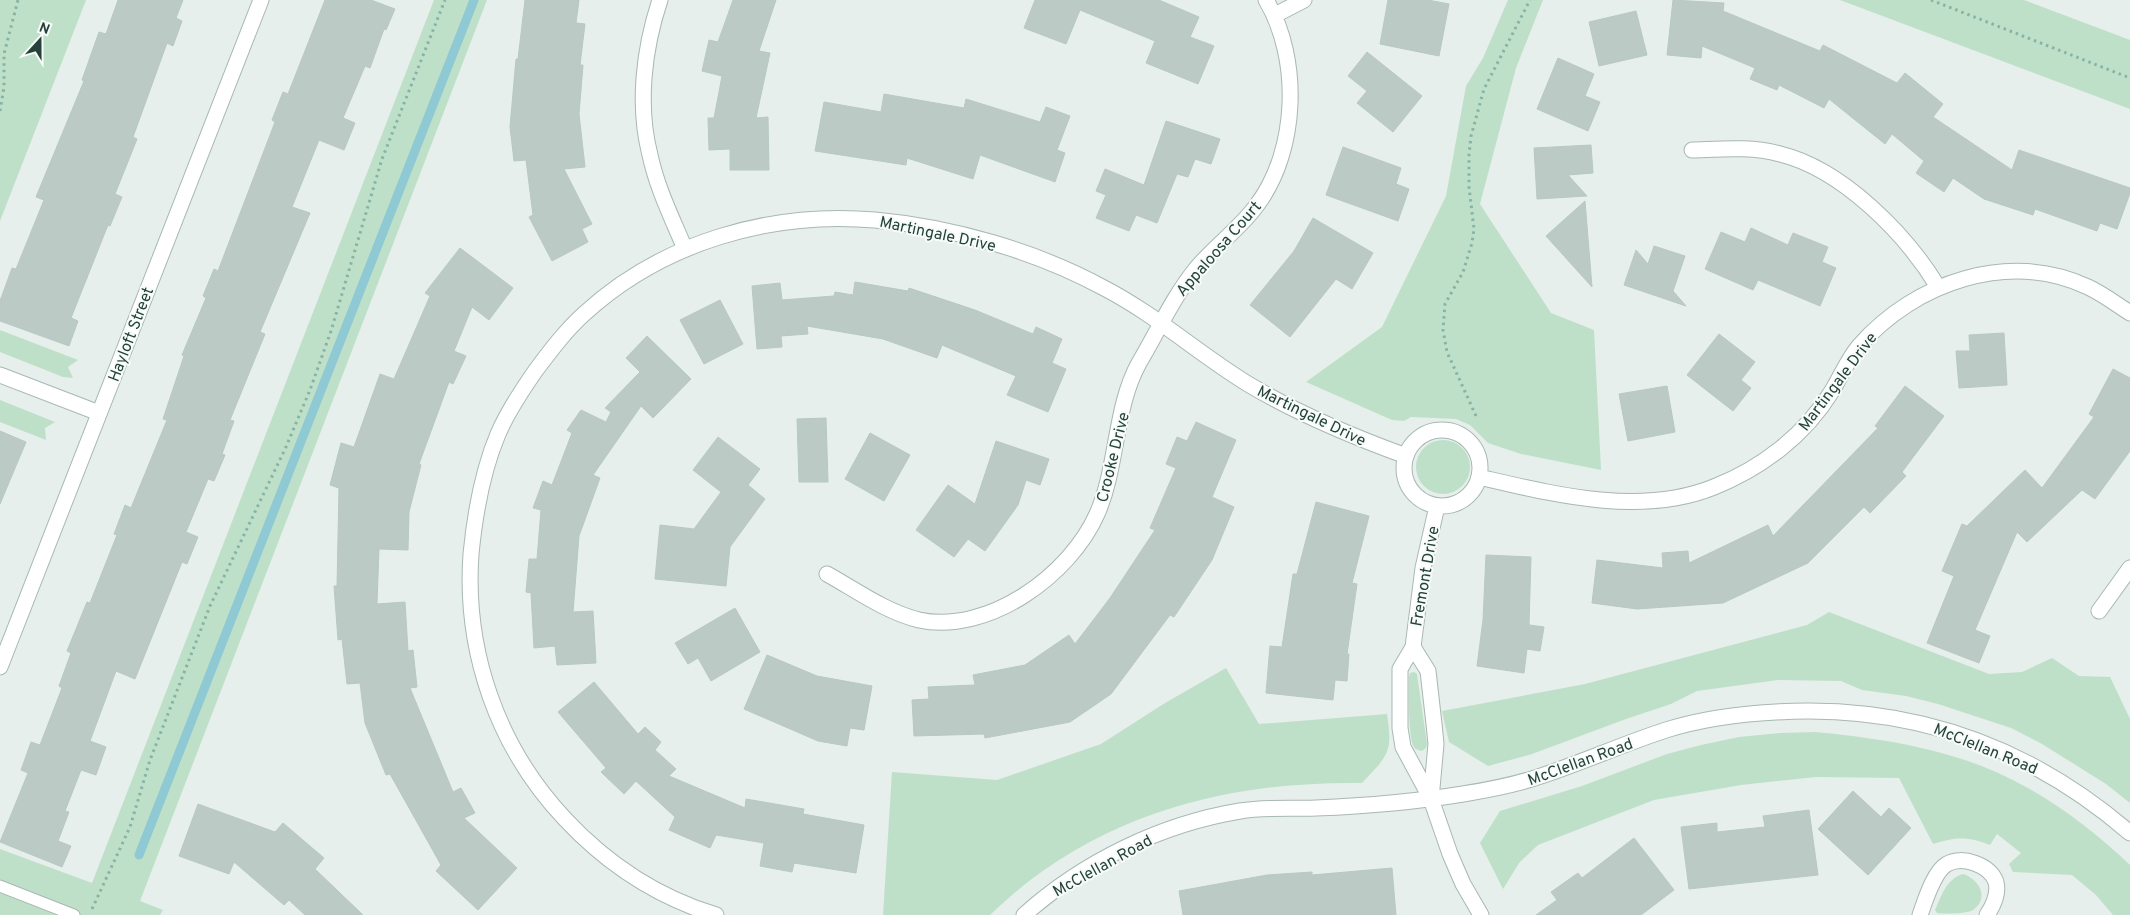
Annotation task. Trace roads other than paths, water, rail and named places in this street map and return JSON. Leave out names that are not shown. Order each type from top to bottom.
[{"type":"street","name":"Hayloft Street","points":[[0,667],[261,0]]},
{"type":"street","points":[[660,0],[646,55],[643,94],[645,124],[649,154],[657,181],[685,249]]},
{"type":"street","name":"Appaloosa Court","points":[[1162,322],[1174,296],[1197,268],[1241,225],[1258,204],[1282,155],[1288,129],[1290,101],[1284,46],[1275,15],[1266,0]]},
{"type":"street","points":[[1275,15],[1304,0]]},
{"type":"street","points":[[1692,150],[1744,148],[1778,153],[1804,162],[1858,197],[1884,219],[1923,263],[1938,287]]},
{"type":"street","name":"Martingale Drive","points":[[712,914],[662,893],[619,868],[580,835],[544,795],[516,754],[497,714],[476,649],[470,602],[472,543],[481,488],[488,460],[500,431],[512,406],[548,355],[584,314],[629,280],[685,249],[740,230],[798,220],[848,219],[909,224],[943,231],[1011,248],[1102,286],[1162,322],[1247,383],[1293,409],[1326,425],[1406,456]]},
{"type":"street","name":"Martingale Drive","points":[[1479,477],[1580,498],[1610,501],[1640,502],[1690,494],[1712,488],[1763,462],[1784,447],[1819,410],[1858,348],[1872,332],[1907,304],[1938,287],[1977,274],[2031,272],[2052,275],[2088,288],[2130,313]]},
{"type":"street","name":"Crooke Drive","points":[[827,574],[897,613],[922,620],[944,622],[996,611],[1016,602],[1035,588],[1068,557],[1097,515],[1106,489],[1112,454],[1132,380],[1162,322]]},
{"type":"street","points":[[0,375],[98,413]]},
{"type":"street","points":[[1441,430],[1452,432],[1467,440],[1477,454],[1480,466],[1479,477],[1470,493],[1463,500],[1446,506],[1426,503],[1410,488],[1405,478],[1406,456],[1415,442],[1430,432],[1441,430]]},
{"type":"street","name":"Fremont Drive","points":[[1437,506],[1422,568],[1413,647],[1400,669],[1400,728],[1403,747],[1431,800],[1453,862],[1480,915]]},
{"type":"street","points":[[2099,611],[2130,568]]},
{"type":"street","name":"Fremont Drive","points":[[1413,647],[1428,671],[1436,752],[1431,800]]},
{"type":"street","name":"McClellan Road","points":[[1024,915],[1060,886],[1123,849],[1155,835],[1197,821],[1242,811],[1360,806],[1431,800],[1490,789],[1536,778],[1659,733],[1707,720],[1760,713],[1821,710],[1857,712],[1903,719],[1976,740],[2054,777],[2086,798],[2130,833]]},
{"type":"street","points":[[1920,915],[1924,901],[1939,871],[1947,863],[1958,860],[1972,862],[1982,868],[1990,874],[1996,883],[1993,907],[1986,915]]},
{"type":"lane","points":[[0,886],[74,915]]},
{"type":"waterway","points":[[139,855],[474,0]]}]
